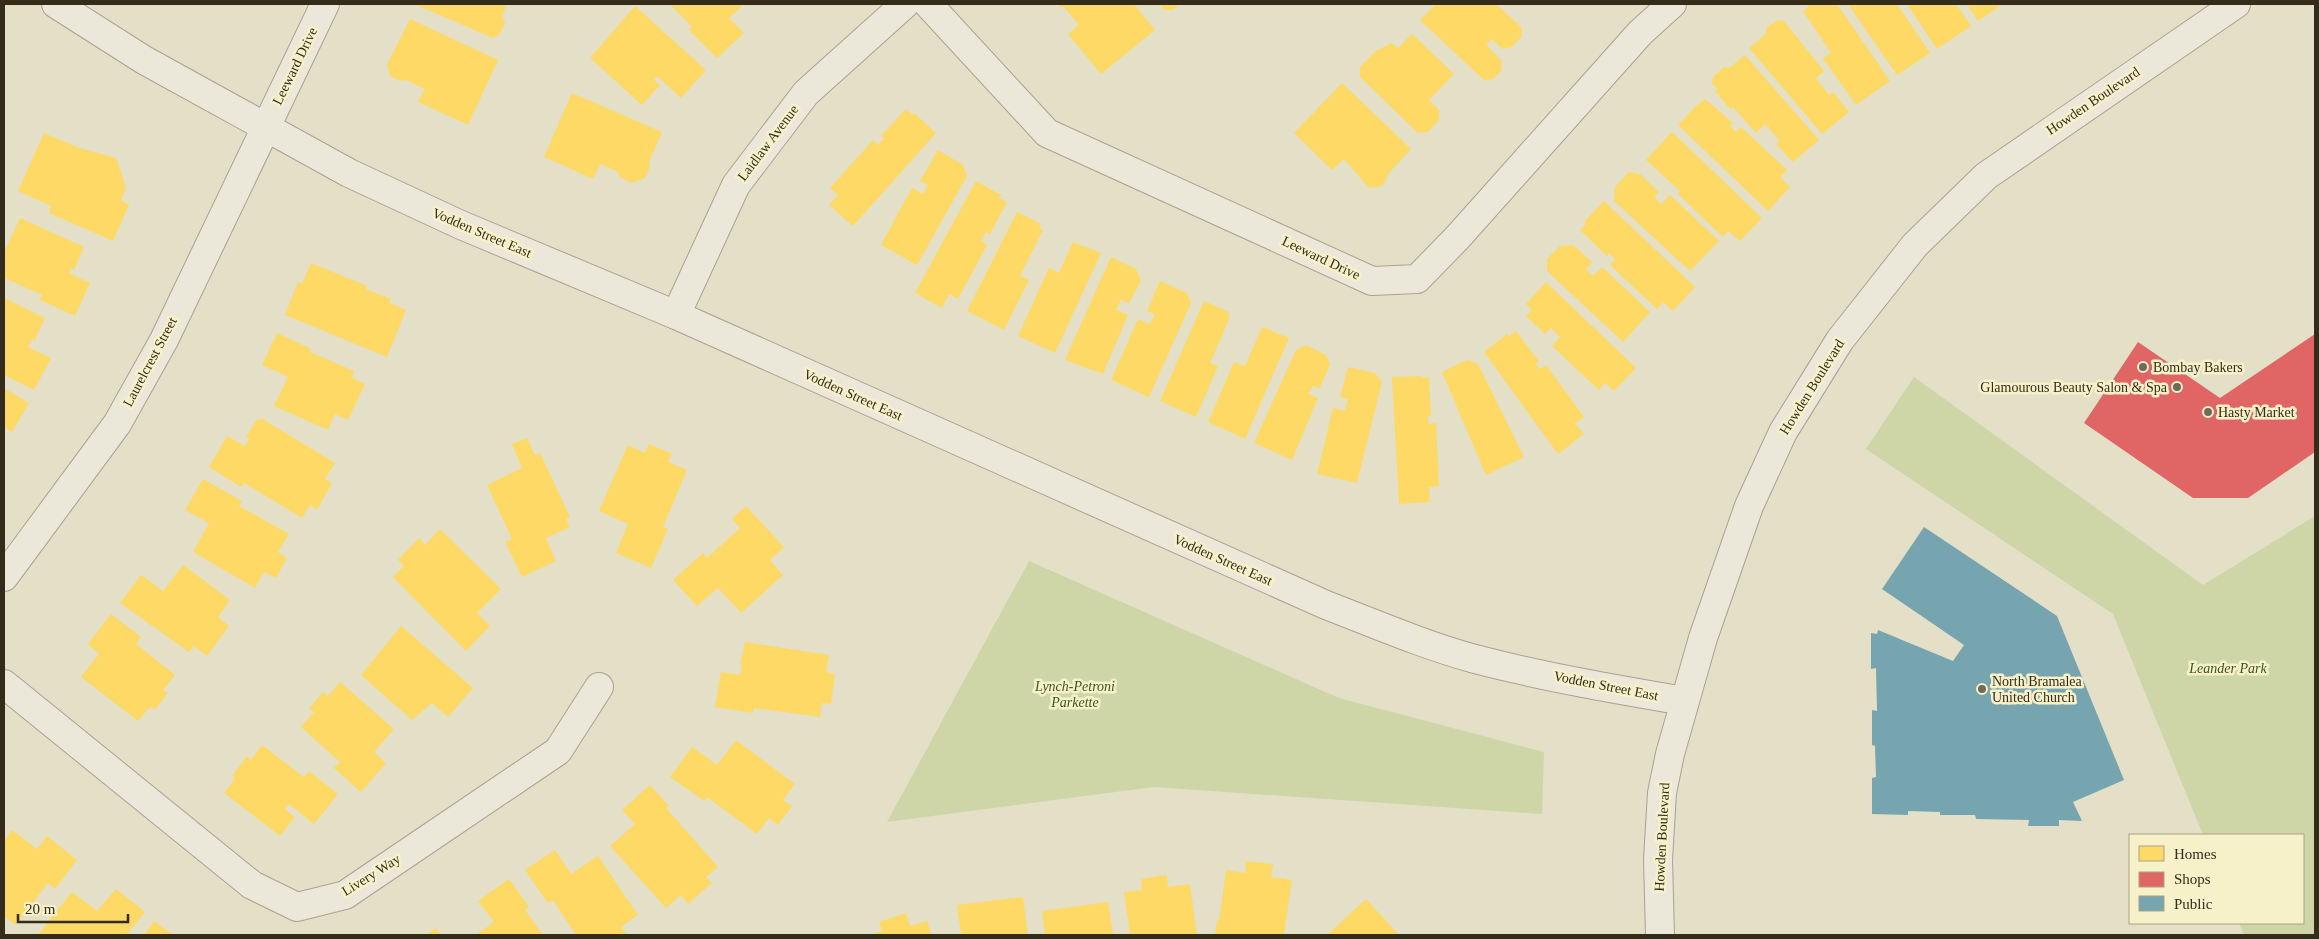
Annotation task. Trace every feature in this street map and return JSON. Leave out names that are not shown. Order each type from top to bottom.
[{"type":"street","name":"Vodden Street East","points":[[56,4],[144,60],[349,173],[461,225],[676,315],[1326,605],[1407,637],[1485,661],[1684,701]]},
{"type":"street","name":"Leeward Drive","points":[[265,128],[325,4]]},
{"type":"street","name":"Laidlaw Avenue","points":[[676,315],[736,185],[806,93],[904,4]]},
{"type":"street","name":"Leeward Drive","points":[[928,4],[1048,133],[1372,281],[1417,278],[1457,238],[1640,33],[1672,4]]},
{"type":"street","name":"Howden Boulevard","points":[[1660,935],[1658,860],[1662,793],[1684,701],[1702,638],[1749,506],[1783,432],[1840,340],[1915,245],[1986,176],[2236,4]]},
{"type":"street","name":"Laurelcrest Street","points":[[4,578],[117,424],[164,340],[265,128]]},
{"type":"street","name":"Livery Way","points":[[4,684],[252,885],[297,907],[345,895],[558,751],[599,687]]},
{"type":"green space","name":"Leander Park","points":[[1914,377],[2203,585],[2315,516],[2315,935],[2244,935],[2239,924],[2304,924],[2304,834],[2203,834],[2113,614],[1866,449]]},
{"type":"green space","name":"Lynch-Petroni Parkette","points":[[1029,561],[1339,698],[1544,752],[1542,814],[1154,787],[887,822]]},
{"type":"building: Homes","points":[[417,4],[507,4],[502,16],[505,23],[499,35],[493,38]]},
{"type":"building: Homes","points":[[670,4],[744,4],[729,18],[744,33],[717,58],[689,30],[692,27]]},
{"type":"building: Homes","points":[[1057,4],[1134,4],[1155,30],[1101,74],[1068,34],[1079,25],[1064,7],[1060,7]]},
{"type":"building: Homes","points":[[1159,4],[1180,4],[1172,10],[1164,10]]},
{"type":"building: Homes","points":[[1433,4],[1496,4],[1521,27],[1522,36],[1512,47],[1502,49],[1492,39],[1486,45],[1501,60],[1502,70],[1493,79],[1484,80],[1420,20],[1434,6]]},
{"type":"building: Homes","points":[[1807,4],[1837,4],[1890,81],[1856,105],[1823,58],[1831,53],[1803,11],[1808,7]]},
{"type":"building: Homes","points":[[1848,4],[1897,4],[1930,53],[1897,75]]},
{"type":"building: Homes","points":[[1907,4],[1956,4],[1971,26],[1937,49]]},
{"type":"building: Homes","points":[[1967,4],[2003,4],[1978,21]]},
{"type":"building: Homes","points":[[635,6],[706,70],[681,98],[657,76],[654,80],[660,85],[642,105],[590,58]]},
{"type":"building: Homes","points":[[410,19],[498,60],[468,125],[418,102],[425,89],[406,80],[401,81],[390,76],[387,64]]},
{"type":"building: Homes","points":[[1778,20],[1784,21],[1824,71],[1816,78],[1829,95],[1833,92],[1849,112],[1822,134],[1749,48],[1766,34],[1766,28]]},
{"type":"building: Homes","points":[[1412,34],[1454,74],[1429,100],[1439,110],[1439,120],[1428,132],[1418,133],[1360,77],[1360,67],[1376,51],[1391,43],[1398,48]]},
{"type":"building: Homes","points":[[1745,55],[1819,140],[1793,162],[1776,144],[1780,141],[1765,124],[1756,133],[1733,107],[1730,109],[1715,91],[1718,89],[1712,84],[1713,77],[1724,67],[1729,68]]},
{"type":"building: Homes","points":[[1342,83],[1411,149],[1389,173],[1383,186],[1369,188],[1344,159],[1332,170],[1294,133]]},
{"type":"building: Homes","points":[[572,93],[662,132],[649,162],[650,167],[645,178],[632,183],[620,177],[618,172],[600,164],[593,179],[544,157]]},
{"type":"building: Homes","points":[[1705,99],[1733,123],[1730,126],[1736,132],[1741,127],[1787,170],[1780,177],[1790,187],[1768,211],[1678,125]]},
{"type":"building: Homes","points":[[906,109],[913,115],[914,113],[936,133],[853,226],[829,205],[838,195],[830,188],[873,140],[878,145],[884,138],[881,136]]},
{"type":"building: Homes","points":[[1672,132],[1762,218],[1740,241],[1728,231],[1723,237],[1678,194],[1680,191],[1646,160]]},
{"type":"building: Homes","points":[[44,133],[77,147],[116,158],[126,187],[121,200],[129,205],[113,241],[49,213],[51,206],[18,191]]},
{"type":"building: Homes","points":[[938,150],[963,165],[967,176],[917,265],[881,245],[912,188],[923,194],[928,185],[920,181]]},
{"type":"building: Homes","points":[[1629,172],[1640,174],[1659,192],[1654,197],[1661,204],[1670,195],[1719,241],[1690,271],[1614,201],[1615,187]]},
{"type":"building: Homes","points":[[976,181],[1001,195],[999,198],[1007,202],[990,234],[986,232],[981,241],[987,245],[958,299],[949,294],[942,308],[915,293]]},
{"type":"building: Homes","points":[[1604,201],[1695,287],[1673,311],[1663,302],[1657,309],[1610,265],[1615,259],[1609,253],[1607,256],[1580,230],[1586,224],[1584,222]]},
{"type":"building: Homes","points":[[1017,212],[1041,224],[1039,228],[1043,230],[1020,276],[1029,280],[1004,330],[967,311]]},
{"type":"building: Homes","points":[[20,218],[84,247],[74,270],[71,268],[69,273],[90,283],[75,316],[40,300],[42,295],[4,278],[4,253]]},
{"type":"building: Homes","points":[[1073,242],[1101,253],[1055,353],[1018,336],[1049,268],[1059,273]]},
{"type":"building: Homes","points":[[1573,245],[1592,262],[1586,269],[1593,276],[1602,267],[1650,312],[1623,342],[1547,271],[1547,259],[1560,246]]},
{"type":"building: Homes","points":[[1111,257],[1136,269],[1141,281],[1129,303],[1121,300],[1116,310],[1128,315],[1103,374],[1065,360]]},
{"type":"building: Homes","points":[[311,263],[367,286],[366,289],[391,299],[390,303],[406,310],[387,357],[285,315],[298,282],[302,284]]},
{"type":"building: Homes","points":[[1160,281],[1187,293],[1191,303],[1149,397],[1111,380],[1138,319],[1150,324],[1155,314],[1147,311]]},
{"type":"building: Homes","points":[[1546,282],[1636,368],[1614,391],[1605,383],[1599,390],[1552,346],[1560,337],[1551,328],[1545,334],[1526,316],[1532,310],[1526,304]]},
{"type":"building: Homes","points":[[4,298],[45,318],[34,341],[32,339],[28,347],[51,358],[34,390],[4,375]]},
{"type":"building: Homes","points":[[1204,301],[1229,312],[1228,316],[1230,317],[1210,363],[1218,366],[1196,417],[1160,401]]},
{"type":"building: Homes","points":[[1262,327],[1289,338],[1245,439],[1208,422],[1234,362],[1245,366]]},
{"type":"building: Homes","points":[[1516,331],[1539,361],[1536,364],[1540,369],[1546,365],[1584,417],[1575,423],[1584,434],[1558,454],[1484,352],[1507,334],[1509,336]]},
{"type":"building: Homes","points":[[277,333],[311,349],[310,352],[354,371],[352,378],[365,384],[348,420],[335,414],[328,430],[274,406],[288,377],[262,365]]},
{"type":"building: Homes","points":[[1306,345],[1326,355],[1330,364],[1320,388],[1313,386],[1308,394],[1318,398],[1292,460],[1254,443],[1296,350]]},
{"type":"building: Homes","points":[[1467,360],[1478,364],[1524,457],[1486,475],[1442,372]]},
{"type":"building: Homes","points":[[1348,367],[1375,373],[1382,382],[1357,483],[1317,474],[1333,408],[1345,411],[1348,399],[1340,397]]},
{"type":"building: Homes","points":[[1421,376],[1421,378],[1429,377],[1431,416],[1428,416],[1429,424],[1436,423],[1439,486],[1429,487],[1430,502],[1399,504],[1392,377]]},
{"type":"building: Homes","points":[[4,388],[29,403],[12,432],[4,427]]},
{"type":"building: Homes","points":[[261,418],[335,463],[325,479],[332,483],[317,510],[310,505],[302,518],[244,483],[241,487],[209,467],[227,436],[245,446],[249,439],[246,437],[257,419],[260,421]]},
{"type":"building: Homes","points":[[527,438],[535,455],[540,453],[570,517],[566,519],[570,527],[546,538],[556,561],[522,577],[505,542],[512,539],[487,485],[522,468],[512,444]]},
{"type":"building: Homes","points":[[649,444],[672,454],[668,462],[687,470],[663,527],[668,529],[651,568],[616,553],[628,524],[599,511],[628,445],[645,453]]},
{"type":"building: Homes","points":[[203,479],[242,501],[239,506],[289,534],[278,552],[287,558],[276,578],[264,572],[255,588],[193,552],[209,523],[185,510]]},
{"type":"building: Homes","points":[[746,506],[784,547],[770,560],[783,575],[741,613],[718,588],[697,606],[673,580],[703,553],[707,558],[740,528],[732,519]]},
{"type":"building: Homes","points":[[440,529],[501,589],[477,613],[490,626],[466,651],[393,577],[404,566],[398,560],[419,538],[425,545]]},
{"type":"building: Homes","points":[[183,565],[230,600],[218,617],[229,626],[207,656],[194,646],[189,652],[120,603],[141,575],[163,591]]},
{"type":"building: Homes","points":[[111,614],[141,637],[136,644],[175,675],[163,690],[168,693],[155,710],[150,707],[138,721],[81,677],[99,654],[88,644]]},
{"type":"building: Homes","points":[[401,626],[473,688],[448,717],[432,703],[412,720],[361,675]]},
{"type":"building: Homes","points":[[745,642],[829,655],[826,672],[835,674],[831,704],[822,703],[820,717],[754,708],[753,713],[715,707],[721,672],[740,675]]},
{"type":"building: Homes","points":[[340,682],[394,729],[374,752],[386,763],[361,792],[334,768],[340,762],[301,727],[314,712],[309,709],[323,692],[328,696]]},
{"type":"building: Homes","points":[[736,740],[795,784],[783,800],[792,806],[778,825],[769,818],[757,834],[707,797],[704,801],[670,777],[692,747],[717,765]]},
{"type":"building: Homes","points":[[262,745],[304,777],[309,771],[338,794],[314,824],[289,804],[285,809],[295,817],[280,836],[224,793],[235,778],[232,776],[247,756],[251,760]]},
{"type":"building: Homes","points":[[650,785],[669,806],[666,808],[718,867],[706,877],[712,883],[688,904],[681,895],[666,908],[610,846],[635,824],[622,810]]},
{"type":"building: Homes","points":[[12,830],[37,849],[47,836],[77,860],[55,889],[48,883],[16,925],[4,916],[4,841]]},
{"type":"building: Homes","points":[[555,850],[571,874],[598,856],[638,915],[621,927],[626,934],[576,935],[553,900],[548,903],[525,870]]},
{"type":"building: Homes","points":[[1246,861],[1273,864],[1271,877],[1292,880],[1284,935],[1215,935],[1217,921],[1219,921],[1226,870],[1245,873]]},
{"type":"building: Homes","points":[[1167,875],[1168,887],[1190,884],[1197,935],[1130,935],[1124,892],[1142,890],[1141,879]]},
{"type":"building: Homes","points":[[509,879],[529,907],[525,910],[543,935],[476,935],[494,922],[478,901]]},
{"type":"building: Homes","points":[[116,889],[145,912],[126,935],[38,935],[72,892],[97,911]]},
{"type":"building: Homes","points":[[1023,897],[1028,935],[961,935],[957,905]]},
{"type":"building: Homes","points":[[1366,899],[1399,935],[1327,935]]},
{"type":"building: Homes","points":[[1108,902],[1113,935],[1045,935],[1042,911]]},
{"type":"building: Homes","points":[[906,913],[910,926],[927,921],[932,935],[871,935],[882,931],[879,922]]},
{"type":"building: Homes","points":[[154,921],[173,935],[144,935]]},
{"type":"building: Homes","points":[[436,928],[441,935],[426,935]]},
{"type":"building: Shops","points":[[2315,334],[2315,452],[2248,498],[2193,498],[2084,423],[2138,342],[2220,398]]},
{"type":"building: Public","name":"North Bramalea United Church","points":[[1924,527],[2057,616],[2124,780],[2073,802],[2082,821],[2059,820],[2059,826],[2028,826],[2029,820],[1976,819],[1975,815],[1940,815],[1940,812],[1908,811],[1908,815],[1872,814],[1872,778],[1876,777],[1875,746],[1872,745],[1872,710],[1877,711],[1876,668],[1871,669],[1871,633],[1877,634],[1878,630],[1953,661],[1964,645],[1882,589]]},
{"type":"place","name":"Bombay Bakers","points":[[2143,367]]},
{"type":"place","name":"Glamourous Beauty Salon & Spa","points":[[2177,387]]},
{"type":"place","name":"Hasty Market","points":[[2208,412]]},
{"type":"place","name":"North Bramalea United Church","points":[[1982,689]]}]
